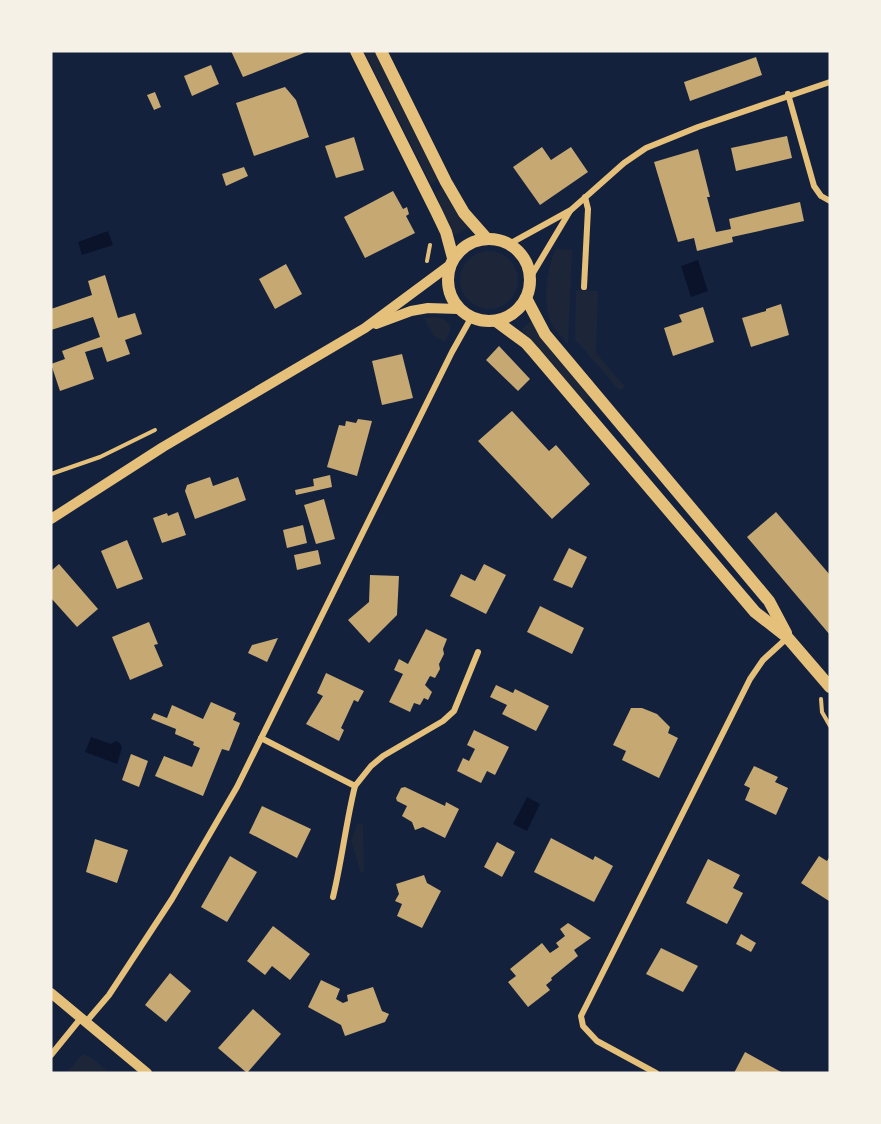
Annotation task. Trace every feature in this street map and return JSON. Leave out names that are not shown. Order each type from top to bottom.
[{"type":"main road","points":[[356,51],[446,232],[451,262],[447,278],[448,291],[458,309],[471,318],[496,321],[512,314],[526,298],[530,278],[524,258],[510,244],[487,238],[470,243],[461,249],[451,262]]},
{"type":"main road","points":[[381,51],[450,190],[464,213],[487,238]]},
{"type":"main road","points":[[526,298],[539,325],[560,353],[770,601],[788,637]]},
{"type":"main road","points":[[496,321],[534,352],[755,612],[788,637],[830,687]]},
{"type":"street","points":[[510,244],[570,210],[624,163],[646,148],[788,94],[830,82]]},
{"type":"street","points":[[788,94],[814,186],[821,196],[830,201]]},
{"type":"street","points":[[584,288],[588,209],[585,197]]},
{"type":"street","points":[[530,278],[570,210]]},
{"type":"street","points":[[51,519],[163,447],[364,328],[451,262]]},
{"type":"street","points":[[364,328],[411,311],[428,308],[458,309]]},
{"type":"street","points":[[51,1055],[109,995],[172,899],[237,787],[452,352],[471,318]]},
{"type":"street","points":[[657,1073],[597,1041],[583,1026],[581,1016],[750,679],[763,660],[788,637]]},
{"type":"street","points":[[333,897],[342,857],[347,815],[355,786],[371,766],[383,756],[443,721],[454,711],[478,652]]},
{"type":"street","points":[[261,738],[355,786]]},
{"type":"street","points":[[51,993],[147,1073]]},
{"type":"path","points":[[424,269],[431,250],[430,239]]},
{"type":"path","points":[[51,474],[100,457],[164,425]]},
{"type":"shaded area","points":[[364,51],[375,51],[439,179],[431,184]]},
{"type":"shaded area","points":[[442,188],[470,227],[453,236],[435,192]]},
{"type":"shaded area","points":[[108,231],[113,245],[82,255],[78,242]]},
{"type":"shaded area","points":[[556,249],[572,250],[568,344],[548,315],[546,296],[548,275]]},
{"type":"shaded area","points":[[483,251],[495,251],[505,255],[514,264],[518,286],[510,301],[495,309],[483,309],[473,305],[464,296],[460,286],[460,274],[464,264],[473,255]]},
{"type":"shaded area","points":[[698,260],[708,291],[691,297],[681,266]]},
{"type":"shaded area","points":[[576,290],[598,291],[596,353],[625,387],[619,390],[575,339]]},
{"type":"shaded area","points":[[437,317],[450,325],[445,342],[434,336],[424,318]]},
{"type":"shaded area","points":[[531,321],[590,396],[584,402],[521,330]]},
{"type":"shaded area","points":[[91,737],[111,744],[116,741],[120,743],[122,748],[117,764],[85,752]]},
{"type":"shaded area","points":[[527,797],[540,804],[527,831],[513,824]]},
{"type":"shaded area","points":[[358,823],[363,825],[364,873],[360,871],[351,840]]},
{"type":"shaded area","points":[[83,1054],[90,1057],[110,1073],[66,1073]]},
{"type":"building","points":[[231,51],[309,51],[243,77]]},
{"type":"building","points":[[756,57],[762,75],[690,101],[684,82]]},
{"type":"building","points":[[211,65],[219,84],[192,96],[184,76]]},
{"type":"building","points":[[285,87],[296,100],[309,137],[254,156],[236,103]]},
{"type":"building","points":[[155,92],[161,107],[154,110],[147,95]]},
{"type":"building","points":[[787,136],[792,158],[736,171],[731,148]]},
{"type":"building","points":[[354,137],[364,170],[336,178],[325,146]]},
{"type":"building","points":[[542,147],[551,160],[571,147],[588,172],[540,205],[513,167]]},
{"type":"building","points":[[698,149],[716,232],[731,229],[729,219],[800,202],[804,221],[732,237],[733,242],[697,251],[694,238],[678,242],[654,162]]},
{"type":"building","points":[[244,167],[248,176],[226,186],[222,174]]},
{"type":"building","points":[[393,191],[403,209],[407,207],[409,214],[406,216],[415,233],[365,258],[344,217]]},
{"type":"building","points":[[286,264],[302,294],[275,309],[259,279]]},
{"type":"building","points":[[105,275],[118,318],[135,313],[142,334],[125,340],[130,354],[107,362],[102,347],[85,352],[94,379],[60,391],[51,364],[65,359],[62,351],[100,337],[93,317],[51,330],[51,309],[92,295],[88,281]]},
{"type":"building","points":[[781,304],[789,335],[751,347],[742,318]]},
{"type":"building","points":[[703,307],[714,342],[673,356],[664,328],[682,322],[679,315]]},
{"type":"building","points":[[499,346],[530,379],[518,391],[486,360]]},
{"type":"building","points":[[402,354],[413,398],[382,405],[372,361]]},
{"type":"building","points":[[512,411],[549,451],[556,445],[590,484],[552,519],[478,441]]},
{"type":"building","points":[[358,419],[372,421],[357,476],[327,467],[339,425],[345,426],[346,421],[356,423]]},
{"type":"building","points":[[330,475],[332,487],[296,495],[295,490],[314,486],[313,479]]},
{"type":"building","points":[[210,477],[213,486],[238,477],[246,500],[195,519],[185,491],[187,485]]},
{"type":"building","points":[[324,499],[335,539],[316,544],[304,505]]},
{"type":"building","points":[[178,512],[186,535],[162,543],[153,518]]},
{"type":"building","points":[[776,512],[830,575],[830,635],[747,537]]},
{"type":"building","points":[[303,525],[307,543],[287,548],[283,530]]},
{"type":"building","points":[[127,540],[143,579],[117,589],[101,551]]},
{"type":"building","points":[[569,548],[587,557],[572,588],[553,580]]},
{"type":"building","points":[[318,550],[321,564],[297,570],[294,555]]},
{"type":"building","points":[[59,564],[98,609],[77,627],[51,598],[51,571]]},
{"type":"building","points":[[484,564],[506,575],[486,614],[450,596],[461,574],[475,581]]},
{"type":"building","points":[[370,575],[399,576],[397,615],[369,643],[348,620],[369,602]]},
{"type":"building","points":[[540,606],[584,628],[572,654],[527,632]]},
{"type":"building","points":[[149,622],[158,644],[154,645],[163,666],[130,680],[112,637]]},
{"type":"building","points":[[426,629],[447,639],[439,664],[440,669],[435,678],[430,676],[425,685],[432,692],[428,700],[424,698],[420,705],[414,703],[410,712],[389,702],[403,674],[394,670],[399,659],[408,664]]},
{"type":"building","points":[[278,638],[267,662],[248,653],[252,645]]},
{"type":"building","points":[[326,673],[364,691],[358,702],[354,700],[341,728],[344,730],[339,741],[306,724],[323,696],[317,693]]},
{"type":"building","points":[[496,685],[513,693],[515,689],[549,706],[536,731],[502,714],[507,705],[490,697]]},
{"type":"building","points":[[211,702],[236,713],[233,720],[240,723],[229,751],[222,749],[203,796],[155,776],[164,756],[192,767],[200,748],[193,745],[194,742],[175,734],[176,729],[151,719],[154,713],[167,718],[172,705],[203,719]]},
{"type":"building","points":[[631,708],[642,708],[657,714],[670,727],[668,733],[678,738],[659,778],[622,760],[626,751],[613,745]]},
{"type":"building","points":[[474,730],[509,747],[495,775],[487,771],[481,783],[457,771],[463,758],[469,761],[475,749],[467,745]]},
{"type":"building","points":[[131,754],[148,761],[139,787],[122,780]]},
{"type":"building","points":[[754,766],[778,777],[775,782],[788,788],[776,815],[745,800],[750,788],[744,785]]},
{"type":"building","points":[[405,787],[445,806],[446,802],[459,809],[445,838],[423,827],[415,830],[412,822],[402,816],[407,806],[397,801],[396,798],[401,788]]},
{"type":"building","points":[[262,806],[311,829],[297,858],[249,833]]},
{"type":"building","points":[[551,838],[593,860],[595,856],[613,866],[594,902],[534,872]]},
{"type":"building","points":[[95,839],[128,850],[117,883],[86,872]]},
{"type":"building","points":[[497,842],[515,852],[502,877],[484,867]]},
{"type":"building","points":[[230,856],[257,872],[227,922],[201,907]]},
{"type":"building","points":[[819,856],[827,861],[830,856],[829,901],[801,883]]},
{"type":"building","points":[[708,859],[740,875],[733,888],[743,893],[727,924],[686,903]]},
{"type":"building","points":[[424,875],[427,883],[441,891],[422,928],[397,916],[402,904],[395,901],[399,894],[396,884]]},
{"type":"building","points":[[568,923],[591,938],[574,950],[578,956],[551,978],[552,980],[546,985],[550,990],[528,1007],[508,982],[516,976],[510,969],[542,943],[550,953],[559,947],[556,943],[565,936],[560,929]]},
{"type":"building","points":[[273,926],[310,954],[290,980],[272,966],[265,975],[247,961]]},
{"type":"building","points":[[741,934],[756,943],[751,952],[736,944]]},
{"type":"building","points":[[661,948],[698,966],[683,992],[646,974]]},
{"type":"building","points":[[170,973],[191,991],[166,1022],[145,1005]]},
{"type":"building","points":[[321,980],[340,989],[336,999],[343,1003],[348,1001],[347,995],[373,987],[382,1011],[389,1014],[385,1022],[345,1036],[341,1025],[308,1007]]},
{"type":"building","points":[[253,1009],[281,1034],[247,1073],[218,1048]]},
{"type":"building","points":[[745,1052],[783,1073],[734,1073]]}]
